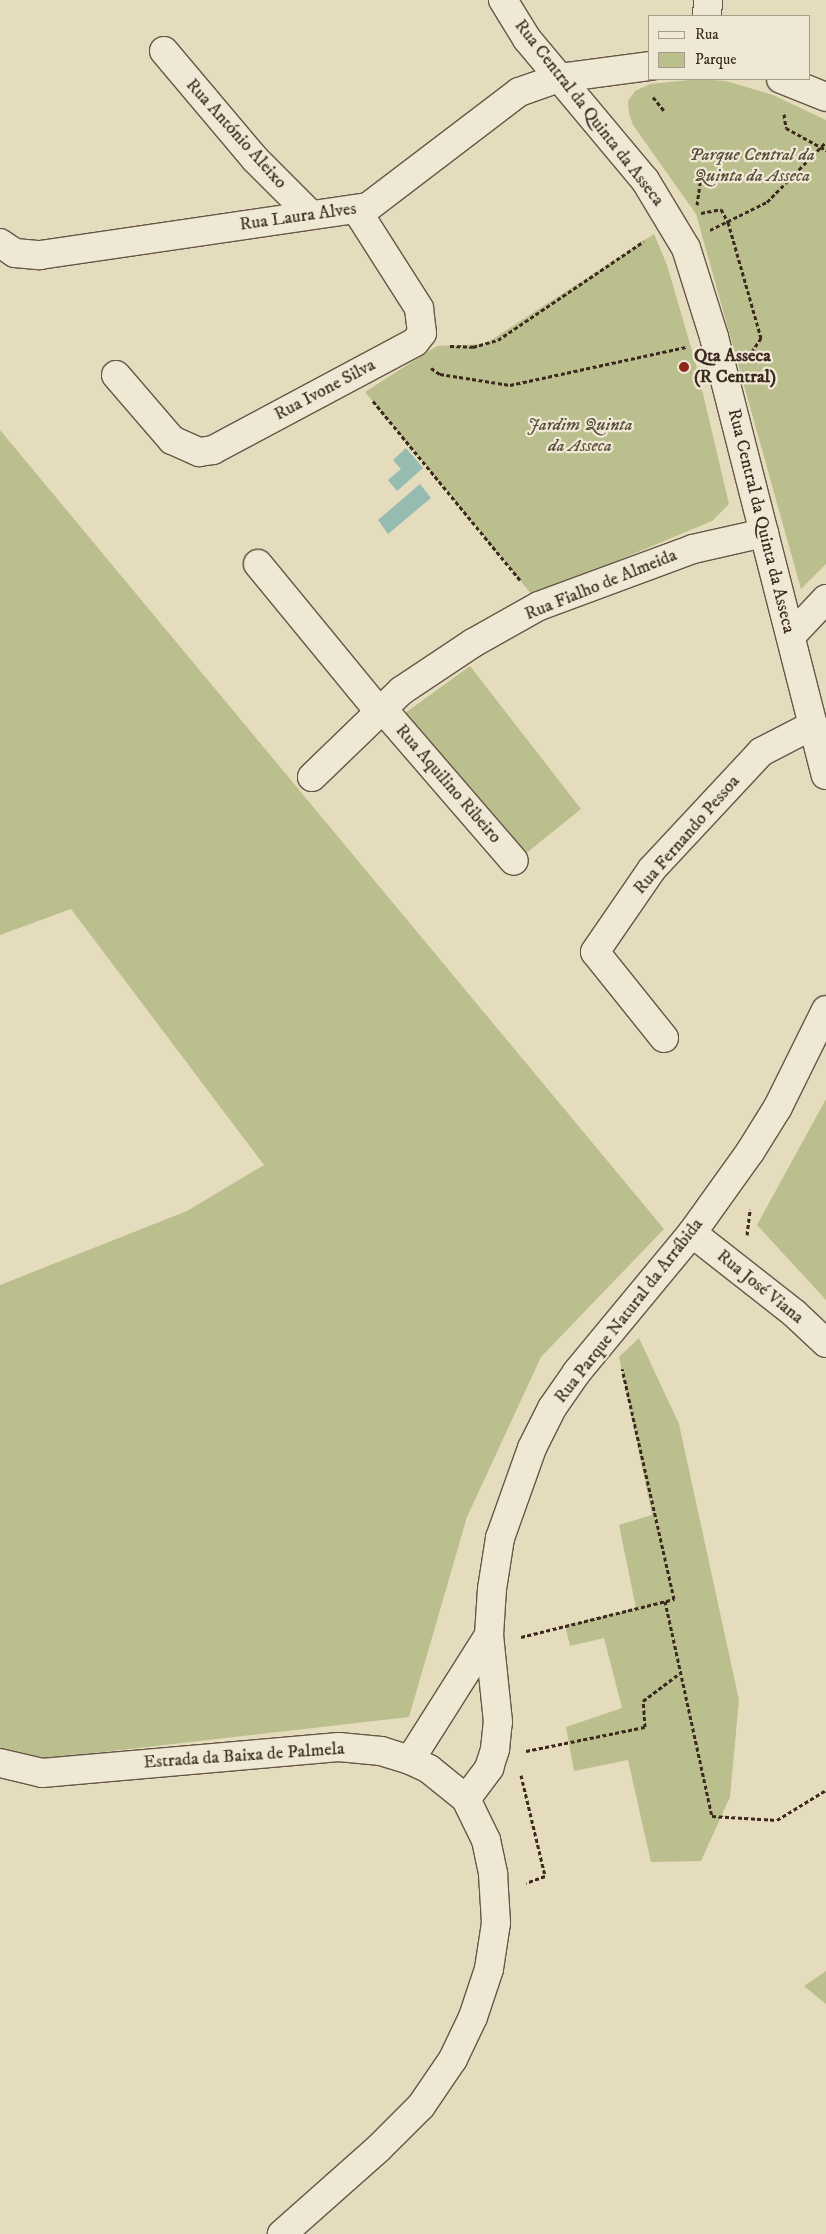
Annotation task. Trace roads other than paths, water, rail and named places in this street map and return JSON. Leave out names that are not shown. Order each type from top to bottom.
[{"type":"street","name":"Rua Central da Quinta da Asseca","points":[[503,0],[527,39],[645,180],[677,232],[714,337],[826,775]]},
{"type":"street","points":[[707,15],[708,0]]},
{"type":"street","name":"Rua António Aleixo","points":[[164,51],[255,159],[311,215]]},
{"type":"street","name":"Rua Laura Alves","points":[[0,243],[16,252],[40,255],[368,207],[519,92],[559,78],[648,66]]},
{"type":"street","points":[[783,80],[826,97]]},
{"type":"street","name":"Rua Ivone Silva","points":[[116,375],[172,440],[199,452],[213,450],[415,342],[422,333],[423,321],[419,308],[356,209]]},
{"type":"street","name":"Rua Fialho de Almeida","points":[[312,777],[380,709],[436,666],[539,606],[685,552],[764,533]]},
{"type":"street","name":"Rua Aquilino Ribeiro","points":[[258,564],[380,709],[514,861]]},
{"type":"street","points":[[791,636],[826,599]]},
{"type":"street","name":"Rua Fernando Pessoa","points":[[664,1038],[595,952],[652,869],[761,752],[813,726]]},
{"type":"street","name":"Rua Parque Natural da Arrábida","points":[[466,1799],[504,1755],[498,1722],[490,1640],[500,1538],[529,1456],[552,1408],[692,1233],[769,1122],[826,1010]]},
{"type":"street","name":"Rua José Viana","points":[[692,1233],[794,1313],[826,1343]]},
{"type":"street","name":"Rua Parque Natural da Arrábida","points":[[410,1760],[490,1640]]},
{"type":"street","name":"Estrada da Baixa de Palmela","points":[[0,1763],[42,1774],[339,1747],[381,1751],[410,1760],[429,1769],[466,1799],[486,1840],[495,1896],[496,1923],[489,1968],[473,2017],[453,2059],[421,2106],[282,2234]]},
{"type":"water","points":[[406,448],[423,468],[397,491],[388,480],[401,469],[393,460]]},
{"type":"water","points":[[420,484],[431,498],[388,534],[378,520]]},
{"type":"place","name":"Qta Asseca (R Central)","points":[[684,367]]},
{"type":"park label","name":"Parque Central da Quinta da Asseca","points":[[752,166]]},
{"type":"park label","name":"Jardim Quinta da Asseca","points":[[580,436]]}]
